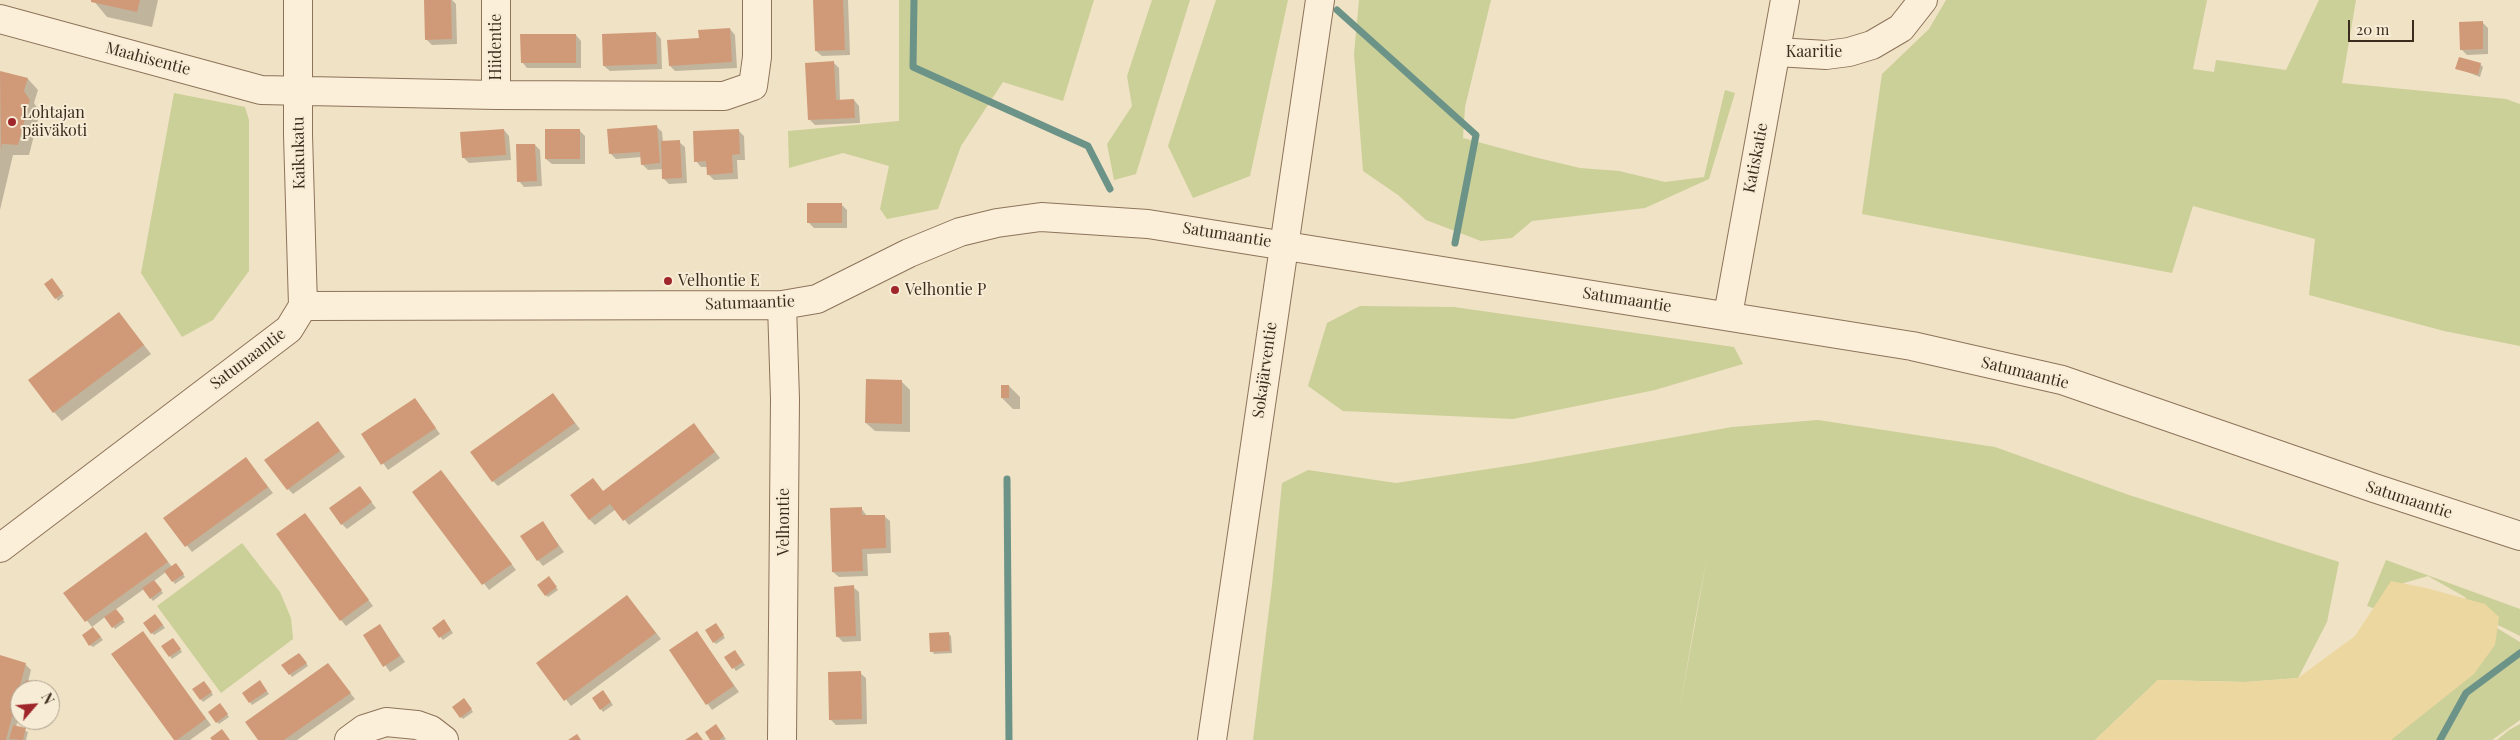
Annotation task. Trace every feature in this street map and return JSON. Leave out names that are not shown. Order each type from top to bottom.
[{"type":"street","name":"Kaikukatu","points":[[298,0],[302,306]]},
{"type":"street","name":"Hiidentie","points":[[496,0],[496,95]]},
{"type":"street","name":"Maahisentie","points":[[0,19],[261,90],[496,95],[724,96],[753,86],[757,57],[756,0]]},
{"type":"street","name":"Sokajärventie","points":[[1212,740],[1320,0]]},
{"type":"street","name":"Katiskatie","points":[[1728,316],[1785,0]]},
{"type":"street","name":"Kaaritie","points":[[1777,52],[1826,55],[1849,52],[1872,45],[1901,28],[1923,0]]},
{"type":"street","name":"Satumaantie","points":[[0,548],[289,329],[302,306],[782,305],[817,299],[909,253],[960,232],[997,223],[1040,217],[1148,224],[1283,244],[1912,346],[2062,380],[2365,485],[2520,536]]},
{"type":"street","name":"Velhontie","points":[[782,305],[785,399],[782,740]]},
{"type":"street","points":[[350,740],[364,729],[386,722],[417,725],[431,730],[444,740]]},
{"type":"green space","points":[[899,0],[1094,0],[1063,101],[1003,82],[961,146],[938,209],[887,219],[880,209],[889,166],[843,153],[789,168],[788,131],[899,121]]},
{"type":"green space","points":[[1152,0],[1190,0],[1136,174],[1114,180],[1107,144],[1132,106],[1127,76]]},
{"type":"green space","points":[[1216,0],[1288,0],[1250,176],[1193,198],[1168,146]]},
{"type":"green space","points":[[1359,0],[1491,0],[1465,107],[1463,138],[1534,157],[1580,168],[1619,171],[1665,182],[1704,177],[1725,90],[1735,93],[1709,179],[1645,208],[1532,221],[1512,238],[1481,241],[1426,220],[1398,195],[1363,171],[1354,54]]},
{"type":"green space","points":[[1946,0],[2207,0],[2193,69],[2214,72],[2216,60],[2286,70],[2319,0],[2356,0],[2342,83],[2506,99],[2520,104],[2520,346],[2444,331],[2309,295],[2315,239],[2193,206],[2172,273],[1862,214],[1882,74],[1929,29]]},
{"type":"green space","points":[[174,93],[245,107],[249,120],[249,271],[213,320],[182,337],[141,273]]},
{"type":"green space","points":[[1360,306],[1454,307],[1734,347],[1743,364],[1655,390],[1513,419],[1343,411],[1308,386],[1327,323]]},
{"type":"green space","points":[[1818,420],[1995,447],[2129,495],[2339,562],[2327,622],[2298,678],[2245,682],[2158,680],[2095,740],[1253,740],[1272,585],[1282,483],[1308,470],[1396,483],[1528,463],[1732,427]],"holes":[[[1708,552],[1678,718],[1695,620]]]},
{"type":"green space","points":[[242,543],[280,592],[291,618],[293,639],[221,693],[157,606]]},
{"type":"green space","points":[[2386,560],[2520,609],[2520,636],[2498,625],[2479,624],[2465,597],[2428,576],[2404,583],[2385,612],[2367,606]]},
{"type":"green space","points":[[2497,628],[2520,642],[2520,720],[2492,740],[2391,740]]},
{"type":"green space","points":[[2520,724],[2520,740],[2497,740],[2509,730]]},
{"type":"sand","points":[[2391,581],[2426,588],[2485,604],[2499,617],[2495,645],[2474,674],[2391,740],[2095,740],[2158,680],[2245,682],[2298,678],[2355,636]]},
{"type":"building","points":[[91,0],[140,0],[137,12],[91,2]]},
{"type":"building","points":[[424,0],[451,0],[452,39],[425,40]]},
{"type":"building","points":[[813,0],[843,0],[845,50],[815,51]]},
{"type":"building","points":[[2483,21],[2483,49],[2460,50],[2459,22]]},
{"type":"building","points":[[730,28],[732,62],[669,66],[667,40],[699,38],[698,30]]},
{"type":"building","points":[[656,32],[657,64],[603,66],[602,34]]},
{"type":"building","points":[[520,34],[576,34],[576,63],[521,63]]},
{"type":"building","points":[[2459,57],[2481,63],[2478,75],[2455,69]]},
{"type":"building","points":[[834,61],[836,100],[854,99],[855,118],[808,120],[805,63]]},
{"type":"building","name":"Lohtajan päiväkoti","points":[[0,71],[28,78],[24,91],[30,100],[18,145],[2,144],[1,151]]},
{"type":"building","points":[[657,125],[660,163],[641,165],[640,152],[609,154],[607,129]]},
{"type":"building","points":[[504,129],[506,155],[462,158],[460,132]]},
{"type":"building","points":[[545,129],[580,129],[580,159],[545,159]]},
{"type":"building","points":[[739,129],[740,154],[732,155],[733,173],[707,175],[706,161],[694,162],[693,131]]},
{"type":"building","points":[[680,140],[682,178],[662,179],[661,141]]},
{"type":"building","points":[[516,144],[535,144],[537,181],[517,182]]},
{"type":"building","points":[[807,203],[842,203],[842,223],[807,223]]},
{"type":"building","points":[[52,278],[63,293],[55,299],[44,284]]},
{"type":"building","points":[[119,312],[144,345],[53,413],[28,380]]},
{"type":"building","points":[[866,379],[902,380],[902,424],[865,423]]},
{"type":"building","points":[[1001,385],[1009,385],[1009,398],[1001,398]]},
{"type":"building","points":[[553,393],[575,423],[492,482],[470,452]]},
{"type":"building","points":[[415,398],[436,428],[381,465],[361,434]]},
{"type":"building","points":[[318,421],[340,451],[287,490],[264,460]]},
{"type":"building","points":[[694,423],[715,452],[623,521],[610,504],[589,520],[570,495],[593,478],[603,491]]},
{"type":"building","points":[[246,457],[268,487],[185,547],[163,518]]},
{"type":"building","points":[[441,470],[512,564],[482,585],[412,492]]},
{"type":"building","points":[[360,486],[372,502],[341,525],[329,508]]},
{"type":"building","points":[[862,507],[862,515],[885,515],[886,548],[862,549],[863,571],[832,572],[830,508]]},
{"type":"building","points":[[305,513],[369,600],[340,621],[276,534]]},
{"type":"building","points":[[543,521],[559,546],[537,561],[520,536]]},
{"type":"building","points":[[146,532],[168,562],[85,622],[63,593]]},
{"type":"building","points":[[176,563],[184,574],[172,582],[164,571]]},
{"type":"building","points":[[549,576],[557,587],[545,596],[537,585]]},
{"type":"building","points":[[154,580],[162,590],[150,599],[142,588]]},
{"type":"building","points":[[854,585],[856,636],[836,637],[834,587]]},
{"type":"building","points":[[627,595],[656,633],[564,701],[536,663]]},
{"type":"building","points":[[116,609],[124,619],[112,628],[104,617]]},
{"type":"building","points":[[155,614],[163,625],[151,634],[143,623]]},
{"type":"building","points":[[444,619],[451,630],[439,638],[432,628]]},
{"type":"building","points":[[716,623],[724,635],[713,643],[705,630]]},
{"type":"building","points":[[380,624],[400,656],[383,667],[363,635]]},
{"type":"building","points":[[93,627],[101,637],[89,646],[82,635]]},
{"type":"building","points":[[143,631],[206,719],[177,740],[174,740],[111,654]]},
{"type":"building","points":[[697,631],[734,686],[706,705],[669,650]]},
{"type":"building","points":[[949,632],[950,651],[930,652],[929,633]]},
{"type":"building","points":[[173,638],[181,649],[169,657],[161,646]]},
{"type":"building","points":[[735,650],[743,662],[732,669],[724,657]]},
{"type":"building","points":[[299,653],[307,663],[289,675],[281,665]]},
{"type":"building","points":[[0,655],[26,663],[22,680],[10,680],[10,725],[6,740],[0,740]]},
{"type":"building","points":[[328,663],[351,693],[284,740],[258,740],[245,722]]},
{"type":"building","points":[[861,671],[862,719],[829,720],[828,672]]},
{"type":"building","points":[[260,680],[267,691],[249,703],[242,693]]},
{"type":"building","points":[[204,681],[212,692],[200,700],[192,689]]},
{"type":"building","points":[[603,690],[611,702],[600,710],[592,698]]},
{"type":"building","points":[[464,698],[472,709],[460,718],[452,707]]},
{"type":"building","points":[[220,703],[228,714],[216,723],[208,712]]},
{"type":"building","points":[[716,724],[724,736],[719,740],[710,740],[705,732]]},
{"type":"building","points":[[222,729],[230,740],[212,740],[210,738]]},
{"type":"building","points":[[12,730],[26,730],[23,740],[9,739]]},
{"type":"building","points":[[697,732],[703,740],[685,740]]},
{"type":"building","points":[[577,734],[581,740],[568,740]]},
{"type":"waterway","points":[[914,0],[913,67],[1088,146],[1110,189]]},
{"type":"waterway","points":[[1337,10],[1476,135],[1455,243]]},
{"type":"waterway","points":[[1007,479],[1009,740]]},
{"type":"waterway","points":[[2440,740],[2466,693],[2520,653]]},
{"type":"place","name":"Lohtajan päiväkoti","points":[[12,122]]},
{"type":"place","name":"Velhontie E","points":[[668,281]]},
{"type":"place","name":"Velhontie P","points":[[895,290]]}]
